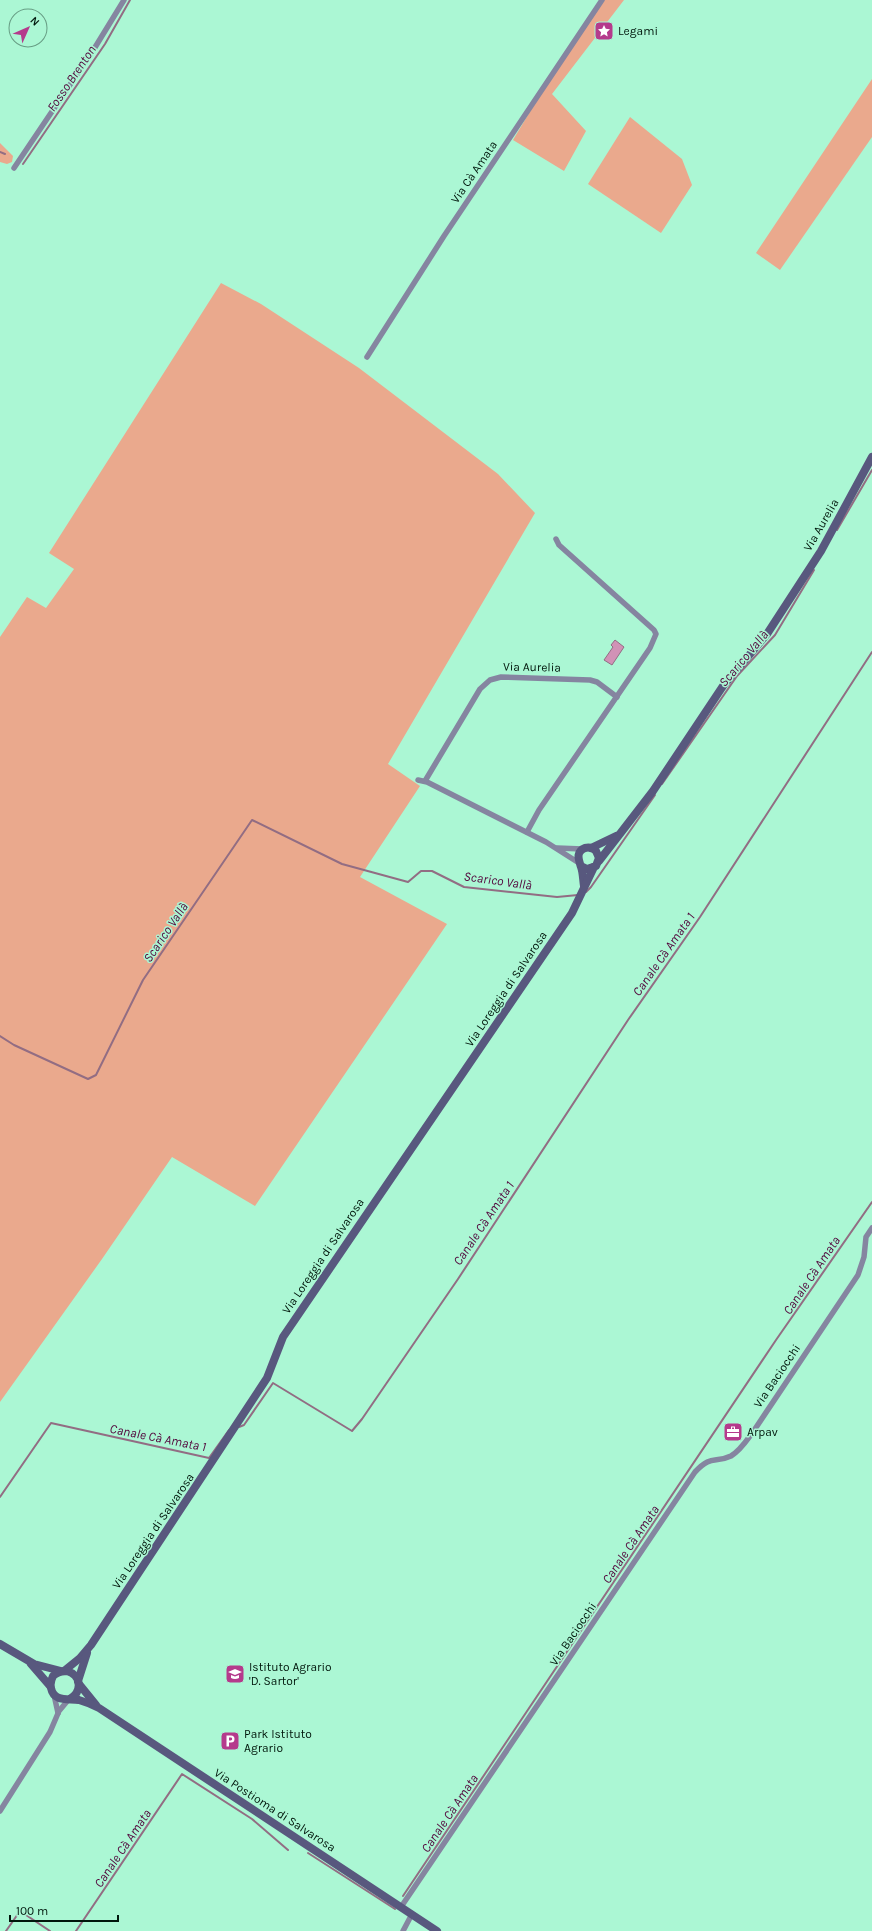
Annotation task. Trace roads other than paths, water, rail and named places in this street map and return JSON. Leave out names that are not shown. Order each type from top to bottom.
[{"type":"street","points":[[14,168],[94,49],[124,0]]},
{"type":"street","name":"Via Cà Amata","points":[[367,357],[444,236],[602,0]]},
{"type":"street","name":"Via Aurelia","points":[[786,604],[821,551],[872,457]]},
{"type":"street","points":[[527,832],[539,810],[651,646],[656,632],[558,545],[556,539]]},
{"type":"street","name":"Via Loreggia di Salvarosa","points":[[63,1671],[80,1658],[91,1646],[241,1419],[267,1378],[283,1336],[572,913],[596,864],[617,835],[653,791],[723,686],[767,634],[786,604]]},
{"type":"street","name":"Via Aurelia","points":[[425,781],[480,689],[490,680],[504,677],[590,680],[598,682],[617,697]]},
{"type":"street","points":[[418,780],[425,781],[527,832],[557,848],[587,869],[596,864],[598,854],[586,848],[557,848]]},
{"type":"street","name":"Via Loreggia di Salvarosa","points":[[586,848],[617,835]]},
{"type":"street","points":[[582,890],[578,854],[586,848]]},
{"type":"street","name":"Via Baciocchi","points":[[401,1907],[695,1472],[709,1460],[721,1459],[737,1452],[753,1432],[858,1275],[864,1257],[866,1237],[872,1228]]},
{"type":"street","points":[[0,1644],[43,1668],[73,1673],[79,1682],[76,1694],[69,1699],[57,1716],[50,1732],[0,1811]]},
{"type":"street","name":"Via Loreggia di Salvarosa","points":[[79,1682],[82,1666],[91,1646]]},
{"type":"street","points":[[28,1661],[50,1686],[54,1695],[57,1716]]},
{"type":"street","points":[[50,1686],[54,1675],[63,1671]]},
{"type":"street","name":"Via Postioma di Salvarosa","points":[[79,1682],[88,1697],[99,1708]]},
{"type":"street","points":[[54,1695],[59,1699],[69,1699]]},
{"type":"street","name":"Via Postioma di Salvarosa","points":[[69,1699],[85,1702],[99,1708],[437,1931]]},
{"type":"street","points":[[403,1931],[412,1914]]},
{"type":"waterway","name":"Fosso Brenton","points":[[23,164],[105,44],[130,0]]},
{"type":"waterway","name":"Fosso Brenton","points":[[0,152],[5,154]]},
{"type":"waterway","name":"Scarico Vallà","points":[[837,530],[872,470]]},
{"type":"waterway","name":"Scarico Vallà","points":[[662,784],[737,676],[775,635],[814,570]]},
{"type":"waterway","name":"Canale Cà Amata 1","points":[[239,1427],[244,1425],[273,1383],[352,1431],[362,1419],[458,1279],[628,1020],[700,917],[872,652]]},
{"type":"waterway","name":"Scarico Vallà","points":[[586,892],[655,795]]},
{"type":"waterway","name":"Scarico Vallà","points":[[0,1036],[14,1045],[88,1079],[96,1075],[143,980],[252,820],[342,864],[408,882],[421,871],[432,871],[464,887],[557,897],[578,895]]},
{"type":"waterway","name":"Canale Cà Amata","points":[[403,1896],[776,1340],[872,1202]]},
{"type":"waterway","name":"Canale Cà Amata 1","points":[[0,1497],[51,1423],[209,1458],[229,1430]]},
{"type":"waterway","name":"Canale Cà Amata","points":[[76,1931],[182,1774],[252,1819],[288,1850]]},
{"type":"waterway","name":"Canale Cà Amata","points":[[308,1853],[395,1909]]},
{"type":"waterway","name":"Canale Cà Amata","points":[[6,1931],[20,1911],[50,1931]]},
{"type":"place","name":"Legami","points":[[604,31]]},
{"type":"place","name":"Arpav","points":[[733,1432]]},
{"type":"place","name":"Istituto Agrario 'D. Sartor'","points":[[235,1674]]},
{"type":"place","name":"Park Istituto Agrario","points":[[230,1741]]}]
